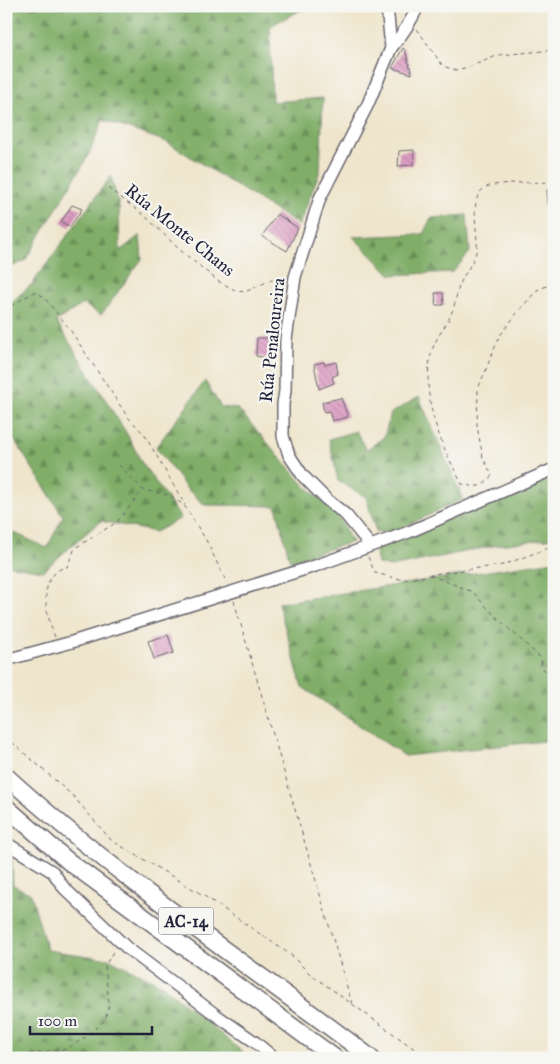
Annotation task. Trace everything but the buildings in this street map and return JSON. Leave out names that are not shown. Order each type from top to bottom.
[{"type":"highway","name":"AC-14","points":[[6,776],[47,813],[132,881],[371,1058]]},
{"type":"highway","name":"AC-14","points":[[6,807],[68,860],[335,1058]]},
{"type":"street","name":"Rúa Penaloureira","points":[[367,547],[346,515],[326,499],[303,476],[285,446],[283,436],[283,404],[286,340],[294,284],[305,240],[320,198],[368,104],[390,48],[387,6]]},
{"type":"street","points":[[390,48],[411,21],[418,6]]},
{"type":"street","points":[[6,660],[58,646],[315,566],[409,532],[554,469]]},
{"type":"street","points":[[6,843],[53,872],[64,888],[118,940],[274,1058]]},
{"type":"path","points":[[411,21],[443,66],[455,70],[469,67],[499,55],[554,50]]},
{"type":"path","points":[[554,182],[494,184],[483,188],[477,198],[475,218],[476,248],[472,262],[460,282],[451,315],[432,349],[428,366],[429,393],[433,419],[452,466],[462,484],[474,488],[487,482],[492,475],[483,458],[477,426],[478,388],[499,337],[517,312],[537,290],[554,283]]},
{"type":"path","name":"Rúa Monte Chans","points":[[108,188],[146,216],[180,250],[218,281],[237,291],[245,292],[262,283],[281,279],[294,284]]},
{"type":"path","points":[[6,311],[34,292],[43,296],[69,328],[127,416],[144,434],[185,505]]},
{"type":"path","points":[[119,465],[143,490],[169,495],[184,505],[206,540],[232,592],[352,1004]]},
{"type":"path","points":[[58,646],[47,612],[46,594],[50,582],[56,571],[67,567],[75,548],[117,522],[143,490]]},
{"type":"path","points":[[367,547],[375,573],[404,580],[503,565],[554,546]]},
{"type":"path","points":[[429,575],[473,592],[493,614],[542,659],[541,665],[554,684]]},
{"type":"path","points":[[6,737],[73,796],[111,840],[203,896],[291,955],[309,973],[427,1058]]},
{"type":"path","points":[[6,1057],[67,1049],[101,1024],[106,1017],[110,1004],[105,966],[118,940]]},
{"type":"green space","points":[[6,6],[236,6],[238,8],[239,6],[309,6],[270,26],[272,102],[323,98],[320,171],[299,225],[167,142],[103,120],[87,158],[25,261],[6,269]]},
{"type":"green space","points":[[111,176],[119,206],[120,251],[140,235],[142,259],[101,315],[83,304],[56,321],[127,434],[142,463],[181,518],[155,532],[101,521],[43,571],[6,565],[6,529],[47,548],[63,516],[6,427],[6,307],[32,284]]},
{"type":"green space","points":[[467,215],[470,252],[453,272],[391,275],[353,237],[423,234],[431,218]]},
{"type":"green space","points":[[205,381],[221,407],[238,409],[305,486],[337,514],[352,542],[290,561],[276,506],[205,505],[186,488],[156,447]]},
{"type":"green space","points":[[419,397],[463,499],[393,532],[376,532],[366,497],[338,481],[329,439],[356,431],[366,450],[384,437],[391,413]]},
{"type":"green space","points":[[554,475],[554,538],[498,545],[391,567],[378,564],[375,550]]},
{"type":"green space","points":[[554,561],[554,740],[405,756],[302,687],[278,603]]},
{"type":"green space","points":[[6,854],[12,858],[13,885],[31,894],[47,950],[110,959],[162,985],[250,1058],[6,1058]]}]
